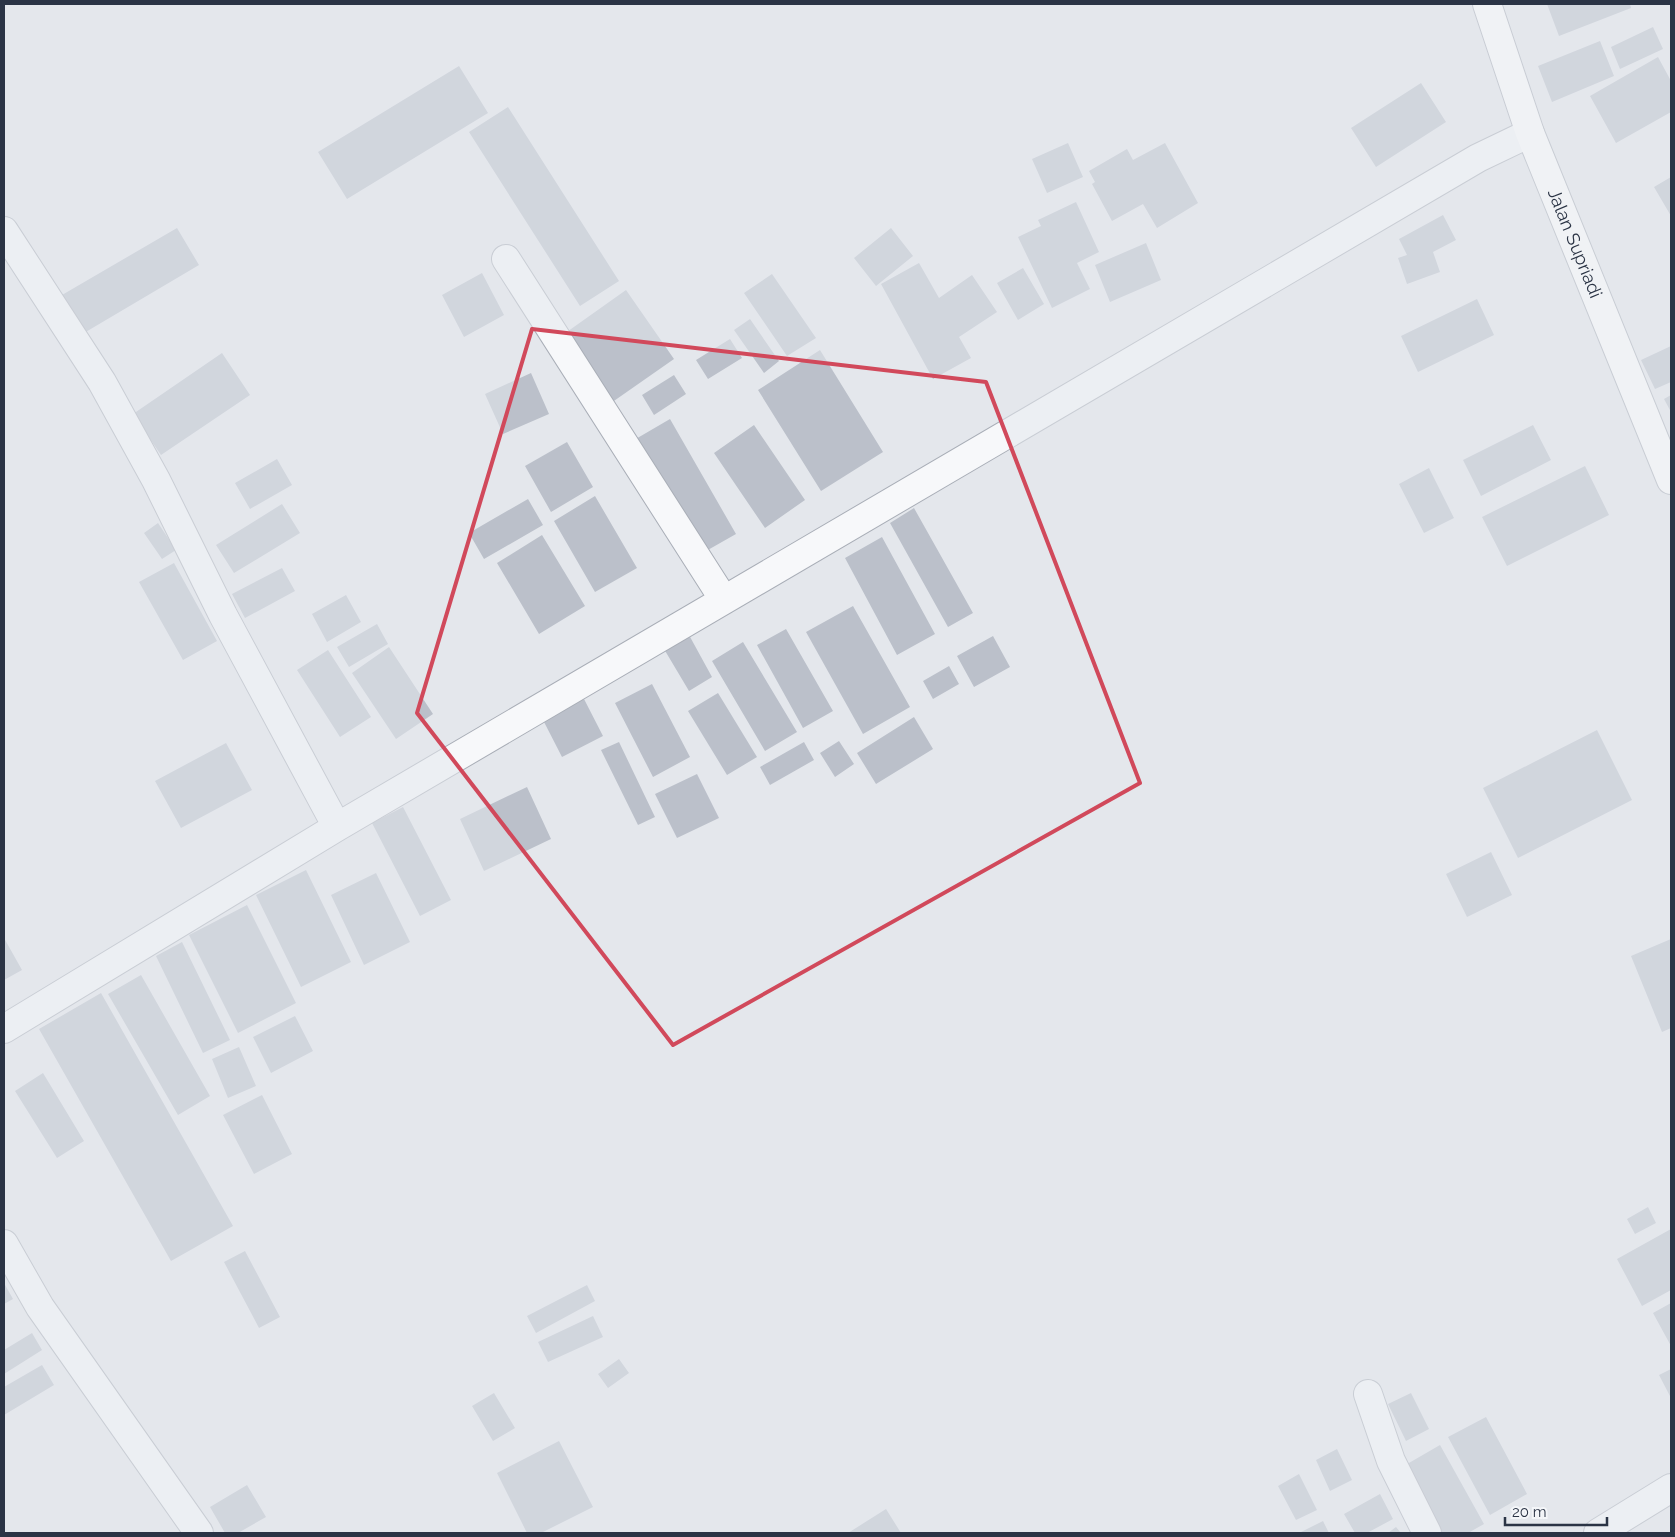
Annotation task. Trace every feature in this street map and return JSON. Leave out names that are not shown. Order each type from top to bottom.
[{"type":"main road","name":"Jalan Supriadi","points":[[1487,4],[1530,133],[1671,480]]},
{"type":"street","points":[[4,1029],[337,827],[1478,158],[1530,133]]},
{"type":"street","points":[[4,231],[102,382],[156,480],[223,615],[337,827]]},
{"type":"street","points":[[506,259],[724,600]]},
{"type":"street","points":[[4,1244],[40,1307],[199,1533]]},
{"type":"street","points":[[1368,1394],[1391,1461],[1427,1533]]},
{"type":"street","points":[[1598,1533],[1671,1488]]},
{"type":"highlighted area","points":[[532,329],[986,382],[1140,783],[673,1045],[417,713]]},
{"type":"building","points":[[1547,4],[1630,4],[1631,8],[1559,36]]},
{"type":"building","points":[[1653,27],[1663,49],[1620,69],[1611,47]]},
{"type":"building","points":[[1600,41],[1614,76],[1552,102],[1538,66]]},
{"type":"building","points":[[1658,57],[1671,81],[1671,112],[1616,143],[1590,96]]},
{"type":"building","points":[[459,66],[488,113],[347,199],[318,152]]},
{"type":"building","points":[[1421,83],[1446,122],[1376,167],[1351,128]]},
{"type":"building","points":[[508,107],[619,281],[580,306],[469,132]]},
{"type":"building","points":[[1068,143],[1083,177],[1047,193],[1032,159]]},
{"type":"building","points":[[1165,143],[1198,203],[1157,228],[1143,204],[1112,221],[1092,184],[1095,182],[1089,171],[1127,149],[1133,160]]},
{"type":"building","points":[[1671,177],[1671,216],[1654,187]]},
{"type":"building","points":[[1076,202],[1099,252],[1077,263],[1090,289],[1052,308],[1018,237],[1041,226],[1038,220]]},
{"type":"building","points":[[1443,215],[1456,240],[1433,252],[1440,272],[1407,284],[1398,258],[1407,255],[1399,239]]},
{"type":"building","points":[[177,228],[199,265],[84,333],[62,295]]},
{"type":"building","points":[[891,228],[913,256],[876,286],[854,258]]},
{"type":"building","points":[[1146,243],[1161,280],[1110,302],[1095,265]]},
{"type":"building","points":[[919,263],[939,298],[972,275],[997,312],[959,337],[971,358],[933,379],[881,284]]},
{"type":"building","points":[[1023,268],[1044,304],[1018,320],[997,283]]},
{"type":"building","points":[[482,273],[504,315],[464,337],[442,295]]},
{"type":"building","points":[[772,274],[816,338],[787,356],[744,293]]},
{"type":"building","points":[[626,290],[674,359],[611,403],[564,334]]},
{"type":"building","points":[[1477,299],[1494,335],[1418,372],[1401,336]]},
{"type":"building","points":[[750,319],[779,361],[764,373],[734,330]]},
{"type":"building","points":[[730,339],[742,358],[708,379],[696,360]]},
{"type":"building","points":[[1671,346],[1671,382],[1655,389],[1641,360]]},
{"type":"building","points":[[820,350],[883,452],[821,491],[758,390]]},
{"type":"building","points":[[222,353],[250,395],[161,455],[133,414]]},
{"type":"building","points":[[531,373],[549,414],[503,434],[485,394]]},
{"type":"building","points":[[674,375],[686,394],[654,415],[642,395]]},
{"type":"building","points":[[1671,395],[1671,412],[1664,399]]},
{"type":"building","points":[[670,419],[736,534],[699,555],[634,440]]},
{"type":"building","points":[[754,425],[805,500],[765,528],[714,453]]},
{"type":"building","points":[[1533,425],[1551,460],[1481,496],[1463,460]]},
{"type":"building","points":[[567,442],[593,487],[551,512],[525,466]]},
{"type":"building","points":[[277,459],[292,485],[250,509],[235,483]]},
{"type":"building","points":[[1585,466],[1609,515],[1507,566],[1482,517]]},
{"type":"building","points":[[1429,468],[1454,518],[1424,533],[1399,484]]},
{"type":"building","points":[[595,496],[637,568],[595,592],[554,521]]},
{"type":"building","points":[[528,499],[543,525],[484,559],[469,533]]},
{"type":"building","points":[[282,504],[300,533],[234,573],[216,545]]},
{"type":"building","points":[[914,508],[973,613],[948,627],[890,523]]},
{"type":"building","points":[[158,523],[176,550],[162,559],[144,533]]},
{"type":"building","points":[[542,535],[585,606],[539,634],[497,563]]},
{"type":"building","points":[[882,537],[935,634],[897,655],[845,558]]},
{"type":"building","points":[[174,563],[217,641],[183,660],[139,582]]},
{"type":"building","points":[[282,568],[295,591],[245,618],[232,594]]},
{"type":"building","points":[[346,595],[361,622],[327,642],[312,614]]},
{"type":"building","points":[[853,606],[910,707],[863,734],[806,632]]},
{"type":"building","points":[[377,624],[388,644],[349,667],[337,647]]},
{"type":"building","points":[[786,629],[833,711],[803,728],[757,645]]},
{"type":"building","points":[[689,635],[712,677],[689,691],[664,649]]},
{"type":"building","points":[[993,636],[1010,667],[974,687],[957,656]]},
{"type":"building","points":[[743,642],[797,732],[765,751],[712,661]]},
{"type":"building","points":[[389,647],[433,714],[396,739],[352,673]]},
{"type":"building","points":[[328,650],[371,717],[340,737],[297,670]]},
{"type":"building","points":[[949,666],[959,684],[933,699],[923,681]]},
{"type":"building","points":[[652,684],[690,757],[653,777],[615,703]]},
{"type":"building","points":[[718,693],[757,757],[727,775],[688,711]]},
{"type":"building","points":[[584,699],[603,736],[562,757],[543,720]]},
{"type":"building","points":[[914,717],[933,749],[876,784],[857,753]]},
{"type":"building","points":[[1597,730],[1632,800],[1518,858],[1483,788]]},
{"type":"building","points":[[839,741],[854,764],[835,777],[820,753]]},
{"type":"building","points":[[619,742],[655,817],[638,825],[601,750]]},
{"type":"building","points":[[804,742],[814,760],[770,785],[760,767]]},
{"type":"building","points":[[226,743],[252,790],[181,828],[155,781]]},
{"type":"building","points":[[697,774],[719,818],[677,838],[655,794]]},
{"type":"building","points":[[527,787],[551,839],[484,871],[460,819]]},
{"type":"building","points":[[403,807],[451,900],[420,916],[372,823]]},
{"type":"building","points":[[1491,852],[1512,895],[1467,917],[1446,874]]},
{"type":"building","points":[[306,870],[351,962],[301,987],[256,895]]},
{"type":"building","points":[[376,873],[410,942],[364,965],[331,895]]},
{"type":"building","points":[[247,905],[296,1003],[238,1033],[189,935]]},
{"type":"building","points":[[4,938],[22,970],[4,980]]},
{"type":"building","points":[[1671,939],[1671,1028],[1662,1032],[1631,956]]},
{"type":"building","points":[[182,942],[230,1040],[203,1053],[156,956]]},
{"type":"building","points":[[141,975],[210,1096],[178,1115],[108,994]]},
{"type":"building","points":[[101,993],[233,1226],[171,1261],[39,1029]]},
{"type":"building","points":[[295,1016],[313,1051],[271,1073],[253,1037]]},
{"type":"building","points":[[239,1047],[256,1086],[228,1098],[212,1059]]},
{"type":"building","points":[[43,1073],[84,1141],[57,1158],[15,1091]]},
{"type":"building","points":[[262,1095],[292,1154],[254,1174],[223,1115]]},
{"type":"building","points":[[1648,1207],[1656,1223],[1635,1234],[1627,1219]]},
{"type":"building","points":[[1671,1229],[1671,1290],[1642,1306],[1617,1259]]},
{"type":"building","points":[[245,1251],[280,1317],[259,1328],[224,1262]]},
{"type":"building","points":[[4,1283],[13,1299],[4,1304]]},
{"type":"building","points":[[587,1285],[595,1301],[536,1333],[527,1316]]},
{"type":"building","points":[[1671,1303],[1671,1346],[1653,1313]]},
{"type":"building","points":[[593,1316],[603,1337],[548,1362],[538,1342]]},
{"type":"building","points":[[32,1333],[42,1350],[4,1374],[4,1350]]},
{"type":"building","points":[[619,1359],[629,1373],[608,1388],[598,1374]]},
{"type":"building","points":[[42,1365],[54,1385],[4,1415],[4,1387]]},
{"type":"building","points":[[1671,1369],[1671,1398],[1659,1375]]},
{"type":"building","points":[[494,1393],[515,1428],[493,1441],[472,1406]]},
{"type":"building","points":[[1411,1393],[1429,1429],[1406,1441],[1388,1404]]},
{"type":"building","points":[[1486,1417],[1527,1494],[1490,1515],[1448,1437]]},
{"type":"building","points":[[559,1441],[593,1507],[541,1533],[527,1533],[497,1473]]},
{"type":"building","points":[[1440,1445],[1484,1524],[1468,1533],[1440,1533],[1402,1467]]},
{"type":"building","points":[[1337,1449],[1352,1480],[1330,1491],[1316,1460]]},
{"type":"building","points":[[1299,1474],[1317,1510],[1296,1520],[1278,1486]]},
{"type":"building","points":[[247,1485],[266,1517],[238,1533],[225,1533],[210,1507]]},
{"type":"building","points":[[1380,1494],[1393,1519],[1367,1533],[1355,1533],[1344,1514]]},
{"type":"building","points":[[886,1509],[901,1533],[848,1533]]},
{"type":"building","points":[[1323,1521],[1329,1533],[1299,1533]]},
{"type":"building","points":[[1396,1527],[1401,1533],[1388,1533]]}]
